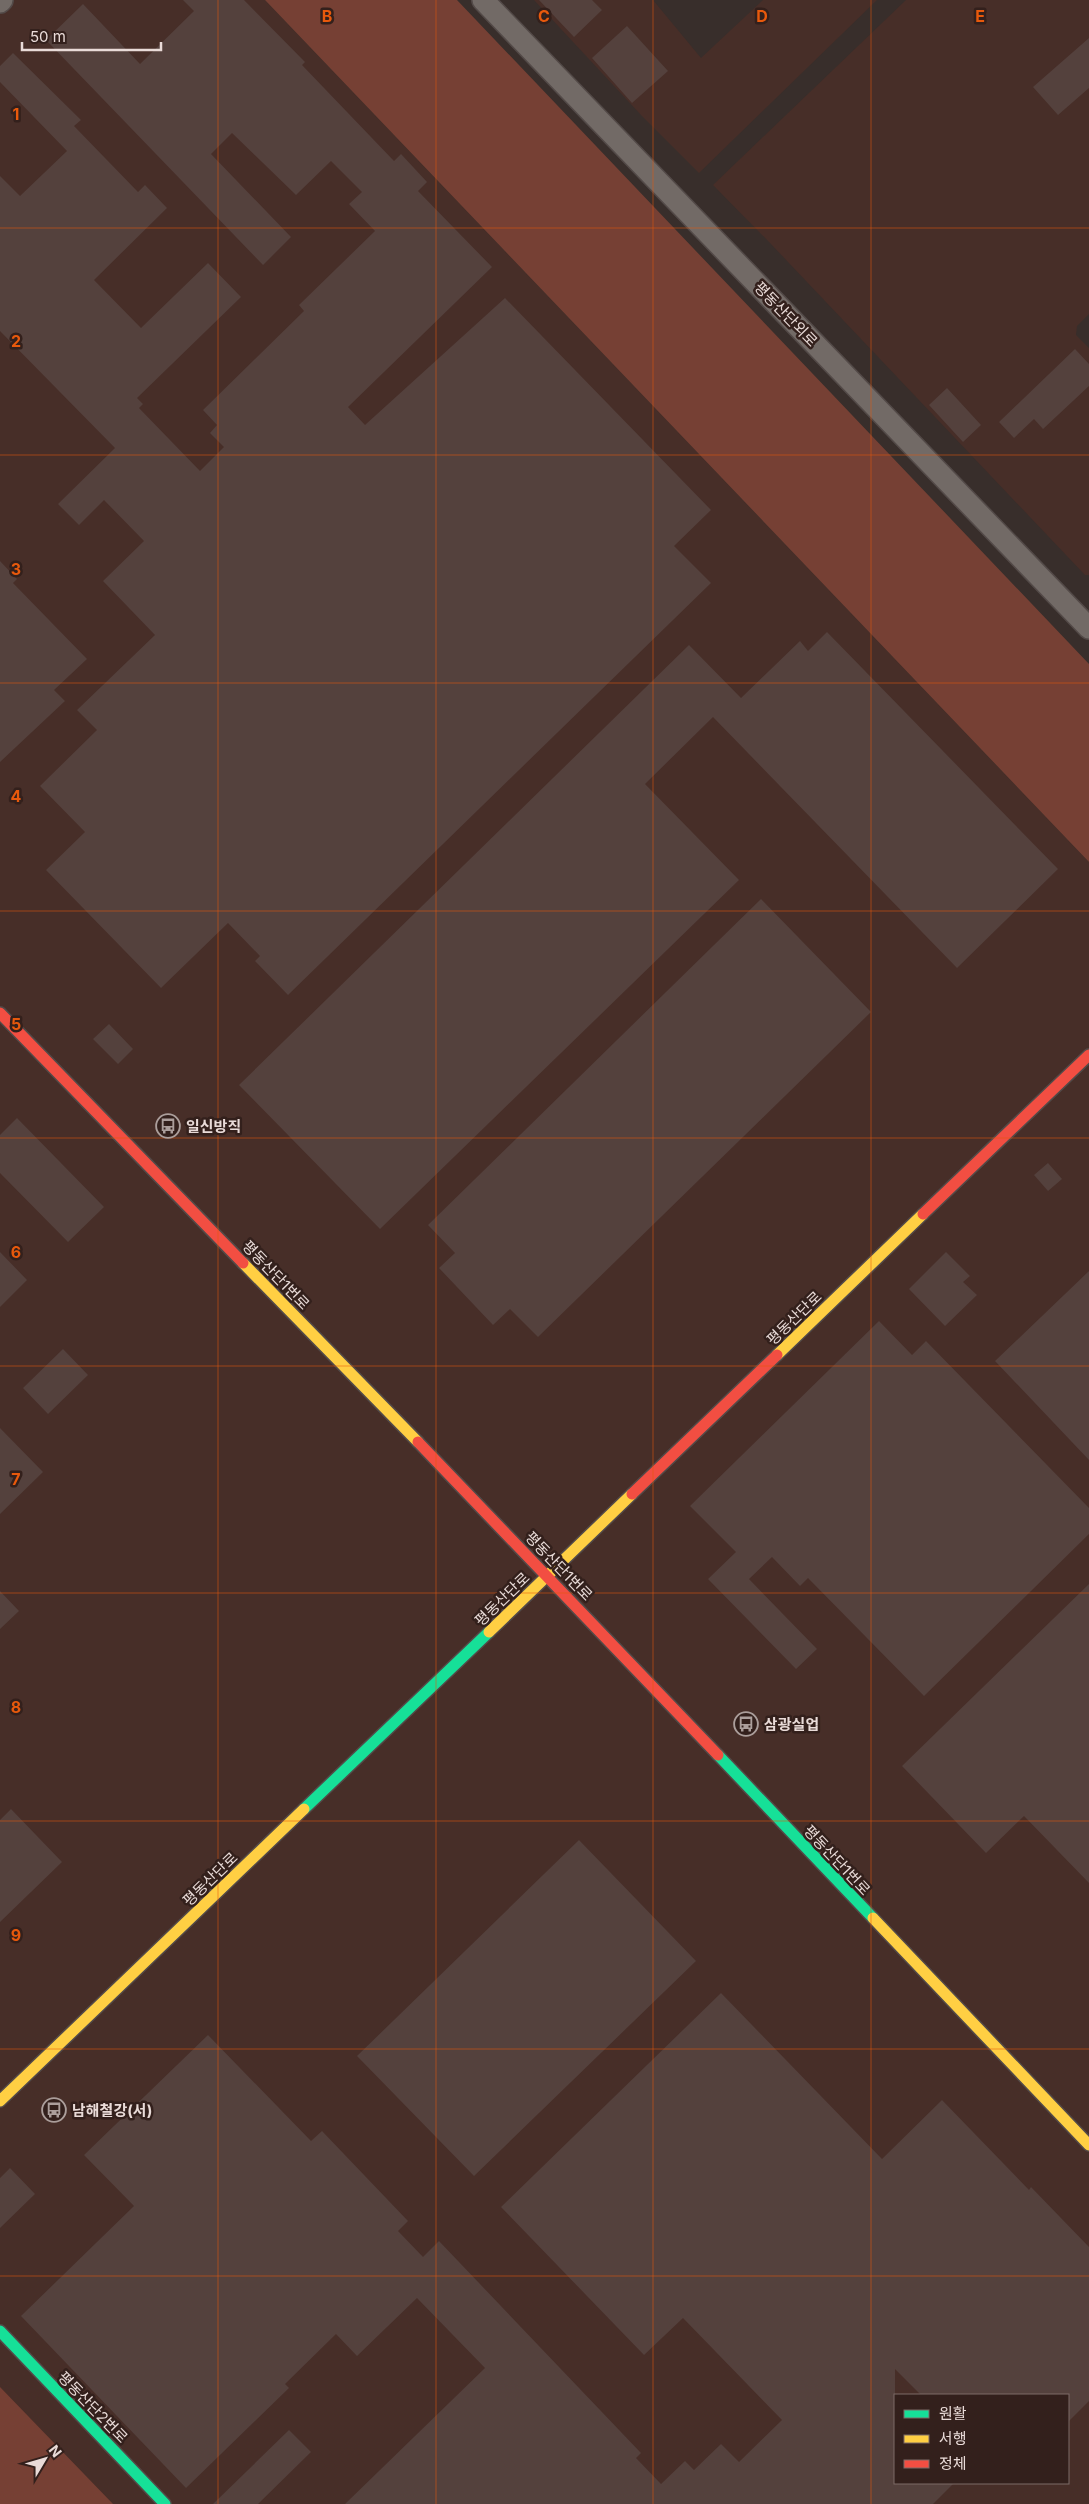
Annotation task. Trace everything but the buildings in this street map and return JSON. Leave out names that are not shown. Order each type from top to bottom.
[{"type":"street","name":"평동산단외로","points":[[483,0],[1089,628]]},
{"type":"street","name":"평동산단1번로","points":[[0,1013],[548,1576],[1089,2145]]},
{"type":"street","name":"평동산단로","points":[[0,2101],[1089,1055]]},
{"type":"street","name":"평동산단2번로","points":[[0,2331],[165,2504]]},
{"type":"shaded area","points":[[0,0],[265,0],[1089,862],[1089,2504],[0,2504]]},
{"type":"shaded area","points":[[265,0],[457,0],[1089,664],[1089,862]]},
{"type":"shaded area","points":[[534,0],[653,0],[701,58],[763,0],[877,0],[699,173],[641,115]]},
{"type":"shaded area","points":[[906,0],[1089,0],[1089,314],[1077,326],[1076,335],[1089,348],[1089,575],[1085,575],[713,185]]},
{"type":"shaded area","points":[[0,2387],[113,2504],[0,2504]]},
{"type":"traffic: fast","points":[[304,1809],[489,1632]]},
{"type":"traffic: fast","points":[[718,1755],[873,1918]]},
{"type":"traffic: fast","points":[[0,2331],[165,2504]]},
{"type":"traffic: slow","points":[[777,1355],[923,1214]]},
{"type":"traffic: slow","points":[[243,1263],[418,1442]]},
{"type":"traffic: slow","points":[[489,1632],[632,1494]]},
{"type":"traffic: slow","points":[[0,2101],[304,1809]]},
{"type":"traffic: slow","points":[[873,1918],[1089,2145]]},
{"type":"traffic: jam","points":[[0,1013],[243,1263]]},
{"type":"traffic: jam","points":[[923,1214],[1089,1055]]},
{"type":"traffic: jam","points":[[632,1494],[777,1355]]},
{"type":"traffic: jam","points":[[418,1442],[718,1755]]},
{"type":"place","name":"일신방직","points":[[168,1126]]},
{"type":"place","name":"삼광실업","points":[[746,1724]]},
{"type":"place","name":"남해철강(서)","points":[[54,2110]]}]
